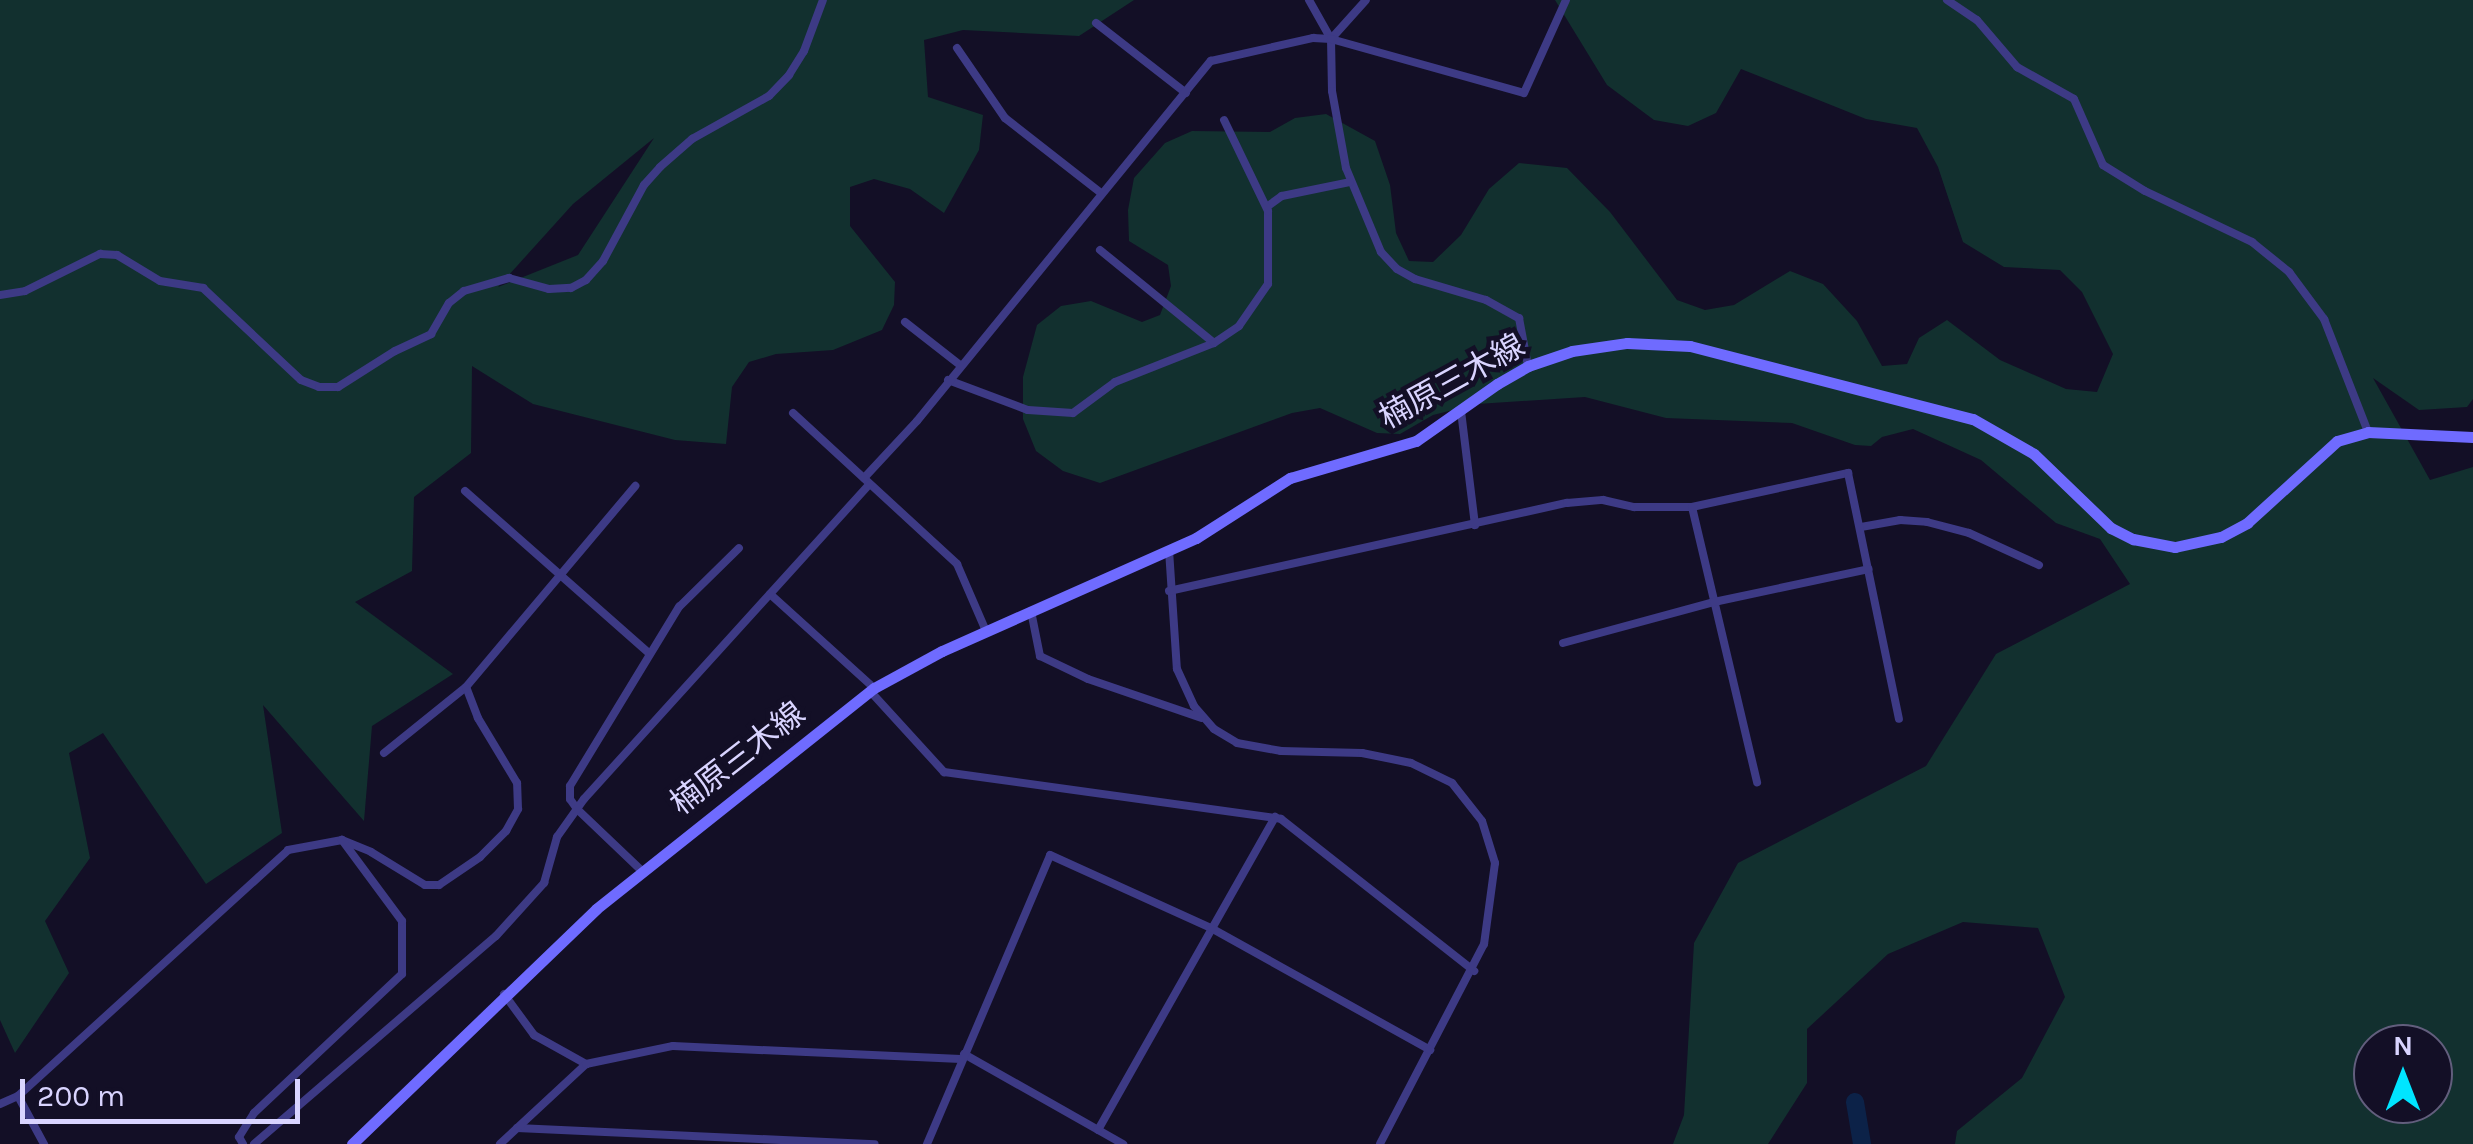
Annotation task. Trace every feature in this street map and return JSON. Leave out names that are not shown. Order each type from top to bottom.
[{"type":"main road","name":"楠原三木線","points":[[352,1144],[504,994],[642,871],[872,689],[905,668],[1169,550],[1231,518],[1290,478],[1416,442],[1528,366],[1599,346],[1690,346],[1940,409],[1972,419],[2034,454],[2112,528],[2133,540],[2175,547],[2221,537],[2247,523],[2337,440],[2368,432],[2473,437]]},
{"type":"street","points":[[0,295],[24,291],[100,254],[116,255],[160,281],[204,288],[284,368],[319,388],[338,387],[394,351],[432,334],[449,303],[464,291],[510,278],[549,290],[571,288],[586,280],[604,262],[644,185],[660,166],[692,139],[769,96],[789,75],[804,51],[823,0]]},
{"type":"street","points":[[1309,0],[1331,39],[1338,139],[1350,182],[1382,252],[1397,269],[1486,300],[1519,318],[1528,366]]},
{"type":"street","points":[[1331,39],[1366,0]]},
{"type":"street","points":[[254,1144],[496,936],[544,883],[557,837],[577,809],[867,481],[1212,61],[1313,38],[1331,39],[1524,93],[1566,0]]},
{"type":"street","points":[[1946,0],[1977,20],[2016,68],[2074,99],[2104,165],[2145,191],[2252,242],[2289,272],[2324,318],[2368,432]]},
{"type":"street","points":[[1096,23],[1186,93]]},
{"type":"street","points":[[956,48],[1005,118],[1101,193]]},
{"type":"street","points":[[948,380],[1028,410],[1072,413],[1115,382],[1214,343],[1240,326],[1268,284],[1268,206],[1224,120]]},
{"type":"street","points":[[1268,206],[1282,196],[1350,182]]},
{"type":"street","points":[[1100,250],[1214,343]]},
{"type":"street","points":[[905,322],[960,365]]},
{"type":"street","points":[[1461,411],[1474,525]]},
{"type":"street","points":[[793,413],[957,564],[986,632]]},
{"type":"street","points":[[1170,592],[1582,501],[1692,507],[1848,472],[1899,719]]},
{"type":"street","points":[[384,754],[466,687],[635,486]]},
{"type":"street","points":[[465,491],[649,653]]},
{"type":"street","points":[[1692,507],[1756,782]]},
{"type":"street","points":[[1860,527],[1900,520],[1927,522],[1969,533],[2039,566]]},
{"type":"street","points":[[642,871],[577,809],[570,799],[570,786],[679,607],[740,548]]},
{"type":"street","points":[[1169,550],[1177,669],[1194,706],[1206,720],[1237,743],[1281,751],[1380,756],[1435,772],[1452,783],[1482,821],[1495,863],[1484,944],[1474,971],[1380,1144]]},
{"type":"street","points":[[1563,643],[1714,602],[1869,569]]},
{"type":"street","points":[[770,594],[872,689],[944,772],[1274,818],[1474,971]]},
{"type":"street","points":[[1031,611],[1040,656],[1088,679],[1206,720]]},
{"type":"street","points":[[0,1104],[18,1096],[288,850],[342,840],[371,852],[425,885],[438,885],[480,857],[506,831],[518,809],[516,783],[478,718],[466,687]]},
{"type":"street","points":[[1098,1130],[1274,818]]},
{"type":"street","points":[[243,1144],[238,1137],[254,1113],[402,974],[402,920],[342,840]]},
{"type":"street","points":[[927,1144],[1050,855],[1212,928],[1430,1050]]},
{"type":"street","points":[[504,994],[534,1035],[586,1064]]},
{"type":"street","points":[[500,1144],[586,1064],[673,1046],[963,1057],[1123,1144]]},
{"type":"street","points":[[18,1096],[44,1144]]},
{"type":"street","points":[[518,1128],[875,1144]]},
{"type":"green space","points":[[0,0],[1134,0],[1079,36],[963,30],[924,40],[928,97],[983,115],[979,150],[944,213],[910,189],[874,179],[850,187],[850,226],[895,282],[894,305],[882,330],[833,350],[776,354],[749,362],[732,387],[726,444],[675,440],[533,404],[472,366],[471,453],[414,497],[412,571],[355,602],[453,674],[372,726],[364,821],[263,705],[282,833],[206,884],[103,733],[69,753],[90,858],[45,921],[69,973],[15,1053],[0,1020]],"holes":[[[654,138],[578,255],[498,287],[573,204]]]},
{"type":"green space","points":[[1555,0],[2473,0],[2473,399],[2467,407],[2419,410],[2373,378],[2430,480],[2473,467],[2473,1144],[1955,1144],[1957,1131],[2022,1078],[2065,997],[2038,928],[1963,922],[1888,954],[1807,1029],[1807,1083],[1768,1144],[1673,1144],[1684,1115],[1694,943],[1738,863],[1926,766],[1996,654],[2130,584],[2100,539],[2056,523],[1981,460],[1913,429],[1882,437],[1871,446],[1855,445],[1792,423],[1666,418],[1585,397],[1477,404],[1433,415],[1400,434],[1377,433],[1320,408],[1292,413],[1100,483],[1063,471],[1036,451],[1023,419],[1023,377],[1037,325],[1061,306],[1091,301],[1142,322],[1160,315],[1171,286],[1168,265],[1129,241],[1128,210],[1134,178],[1165,143],[1192,131],[1270,132],[1295,118],[1326,114],[1375,141],[1390,185],[1396,233],[1409,261],[1433,262],[1461,235],[1489,189],[1519,163],[1567,168],[1610,212],[1677,300],[1705,310],[1734,305],[1790,271],[1823,284],[1857,321],[1882,366],[1907,364],[1919,338],[1947,320],[2000,360],[2066,389],[2097,392],[2113,354],[2082,292],[2060,270],[2004,267],[1963,242],[1938,167],[1917,128],[1866,119],[1741,69],[1716,113],[1688,126],[1654,120],[1607,85]]},
{"type":"waterway","points":[[1855,1102],[1862,1144]]}]
